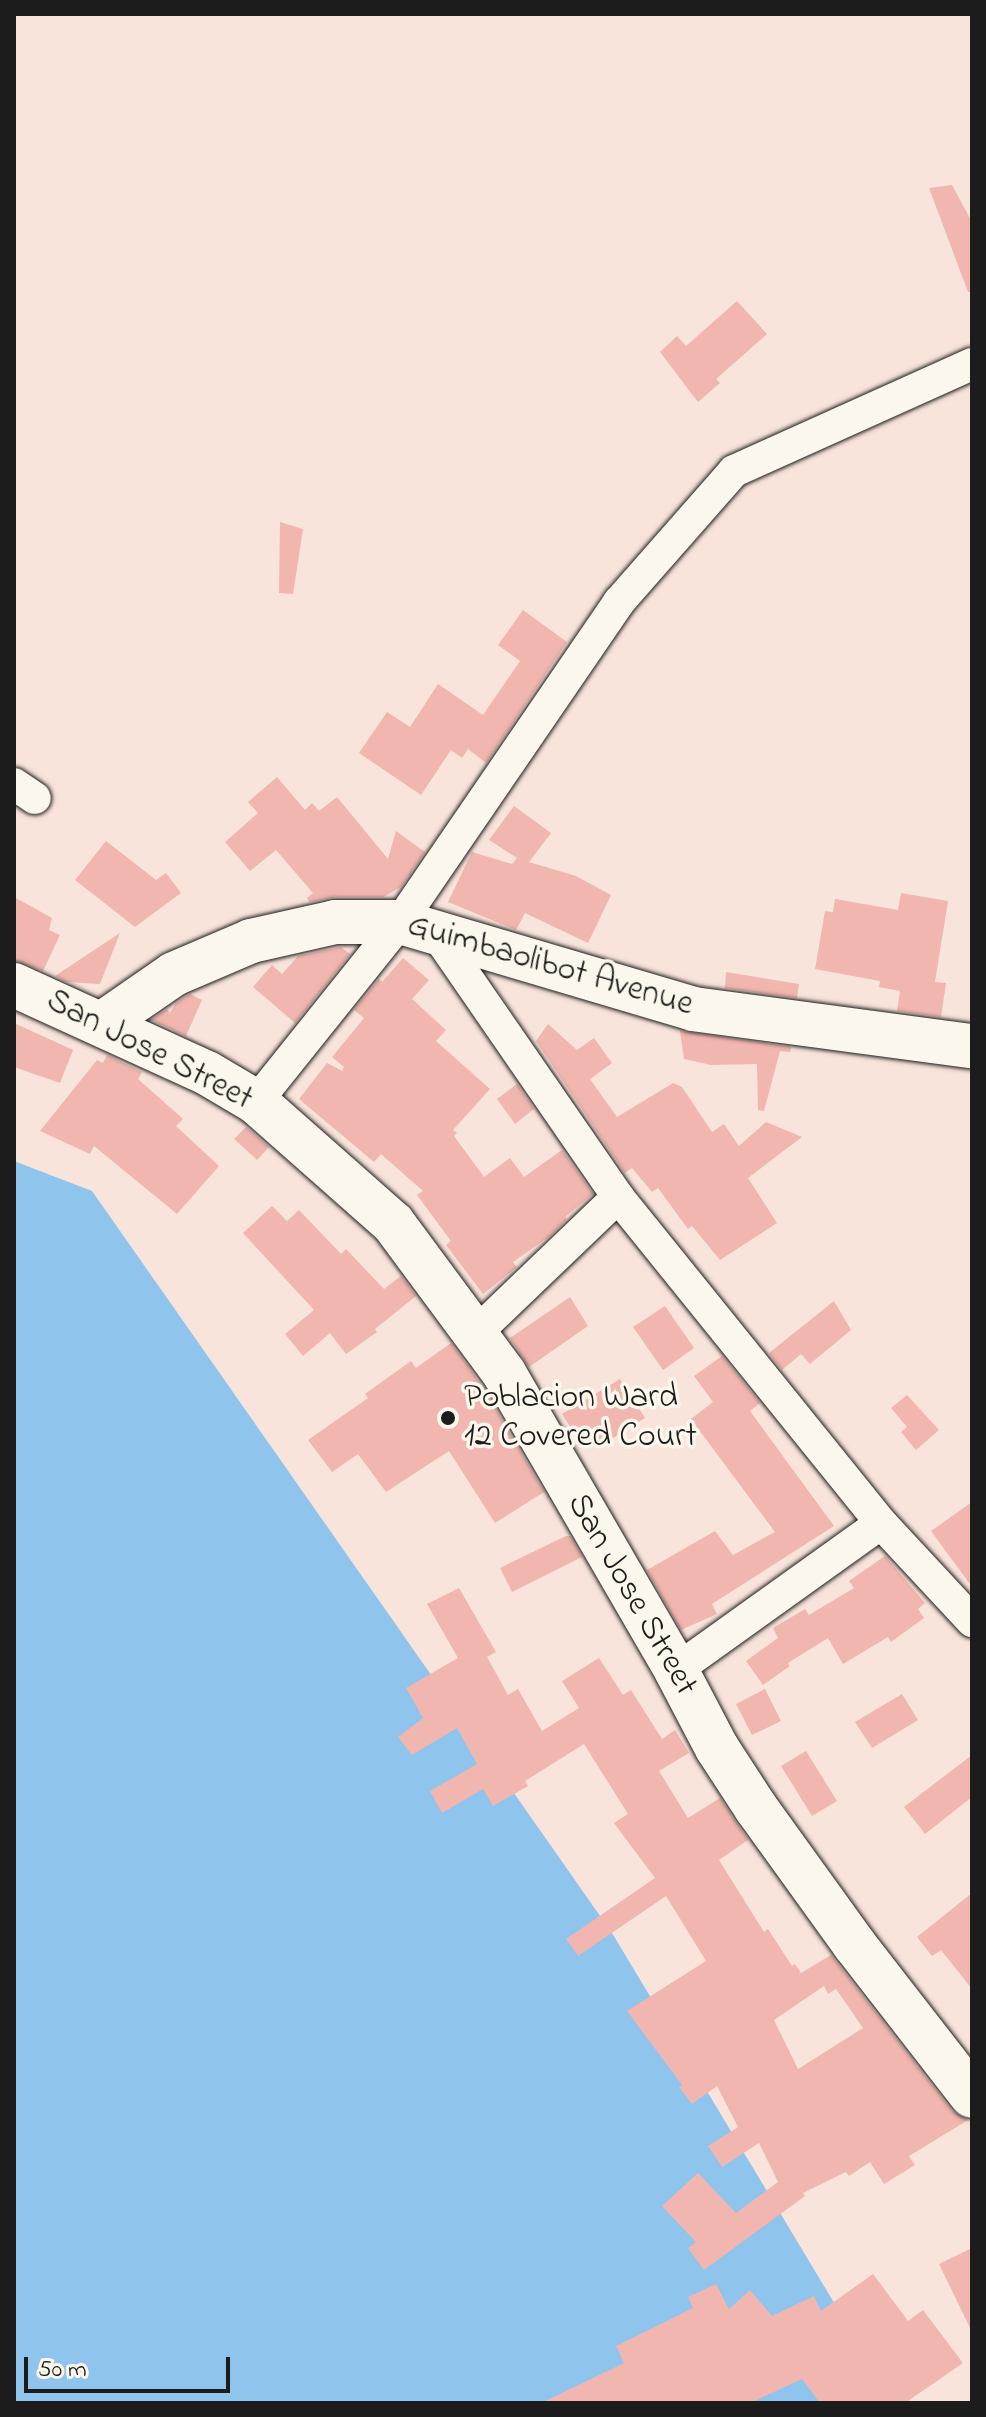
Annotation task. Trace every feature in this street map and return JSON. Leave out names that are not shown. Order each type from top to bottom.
[{"type":"street","points":[[256,1102],[418,927],[619,602],[734,471],[972,364]]},
{"type":"street","name":"Guimbaolibot Avenue","points":[[103,1023],[174,974],[251,941],[335,922],[418,927],[693,1009],[972,1046]]},
{"type":"street","points":[[418,927],[618,1197],[881,1523],[972,1621]]},
{"type":"street","name":"San Jose Street","points":[[14,985],[207,1073],[256,1102],[393,1223],[504,1373],[676,1670],[717,1748],[756,1808],[854,1944],[972,2096]]},
{"type":"street","points":[[475,1334],[618,1197]]},
{"type":"street","points":[[676,1670],[881,1523]]},
{"type":"water","points":[[14,1161],[92,1191],[612,1933],[875,2371],[898,2403],[14,2403]]},
{"type":"building","points":[[952,185],[972,222],[972,292],[968,292],[929,188]]},
{"type":"building","points":[[737,301],[767,334],[716,379],[720,383],[698,402],[660,352],[677,336],[686,346]]},
{"type":"building","points":[[280,522],[303,529],[293,594],[279,593]]},
{"type":"building","points":[[523,610],[567,642],[486,763],[468,749],[462,758],[451,750],[421,795],[359,753],[387,712],[410,727],[438,684],[483,715],[520,661],[498,645]]},
{"type":"building","points":[[277,777],[305,810],[312,803],[319,811],[337,797],[388,859],[396,831],[425,852],[401,887],[383,897],[335,897],[310,902],[307,898],[313,893],[276,850],[250,871],[225,842],[258,813],[248,802]]},
{"type":"building","points":[[514,806],[551,833],[529,862],[576,876],[611,895],[588,943],[525,913],[516,930],[448,902],[472,852],[512,864],[517,858],[489,840]]},
{"type":"building","points":[[106,841],[156,880],[166,873],[181,893],[135,927],[75,880]]},
{"type":"building","points":[[901,893],[948,901],[935,982],[946,983],[941,1017],[897,1011],[900,991],[879,987],[880,981],[815,969],[825,911],[833,912],[835,899],[898,910]]},
{"type":"building","points":[[14,897],[52,918],[49,930],[60,935],[43,971],[14,960]]},
{"type":"building","points":[[120,933],[100,984],[67,982],[55,976]]},
{"type":"building","points":[[341,947],[350,954],[295,1023],[253,987],[272,965],[282,974],[298,956]]},
{"type":"building","points":[[403,958],[429,980],[412,999],[446,1030],[436,1041],[490,1089],[453,1130],[457,1133],[454,1136],[484,1177],[510,1158],[524,1177],[562,1150],[593,1194],[565,1217],[567,1219],[550,1236],[513,1262],[517,1267],[483,1294],[446,1245],[451,1241],[417,1195],[423,1191],[381,1154],[374,1162],[299,1099],[327,1063],[342,1071],[344,1067],[332,1057],[364,1018],[354,1010],[379,979],[382,982]]},
{"type":"building","points":[[726,972],[799,984],[797,998],[725,988]]},
{"type":"building","points":[[190,994],[202,1000],[186,1036],[151,1020],[167,1009],[170,1013],[176,1003]]},
{"type":"building","points":[[14,1023],[73,1050],[60,1083],[14,1067]]},
{"type":"building","points":[[548,1024],[577,1050],[594,1038],[612,1063],[590,1079],[617,1117],[673,1083],[682,1087],[712,1132],[724,1124],[739,1146],[766,1122],[802,1137],[748,1178],[777,1223],[720,1260],[692,1226],[688,1229],[658,1188],[652,1192],[632,1168],[625,1173],[536,1041]]},
{"type":"building","points":[[680,1031],[791,1047],[790,1052],[780,1051],[764,1111],[758,1110],[757,1064],[711,1065],[684,1059]]},
{"type":"building","points":[[107,1055],[142,1072],[138,1079],[183,1119],[176,1126],[219,1166],[177,1214],[94,1146],[90,1154],[40,1131],[97,1060],[103,1063]]},
{"type":"building","points":[[517,1084],[534,1109],[515,1124],[497,1099]]},
{"type":"building","points":[[246,1127],[269,1147],[257,1160],[234,1139]]},
{"type":"building","points":[[272,1206],[287,1221],[299,1210],[341,1254],[346,1249],[384,1289],[401,1276],[416,1296],[375,1329],[377,1332],[346,1354],[330,1333],[303,1356],[285,1334],[314,1310],[243,1233]]},
{"type":"building","points":[[570,1297],[588,1326],[529,1367],[510,1338]]},
{"type":"building","points":[[834,1301],[851,1330],[810,1364],[801,1354],[782,1370],[769,1353]]},
{"type":"building","points":[[665,1306],[694,1348],[663,1370],[633,1327]]},
{"type":"building","points":[[451,1343],[483,1387],[544,1492],[495,1523],[449,1451],[386,1492],[358,1454],[332,1472],[308,1440],[368,1398],[365,1394],[411,1361],[416,1368]]},
{"type":"building","points":[[722,1356],[760,1403],[750,1411],[834,1526],[712,1604],[717,1614],[681,1630],[647,1570],[715,1531],[733,1555],[775,1532],[691,1419],[713,1402],[694,1376]]},
{"type":"building","points":[[620,1379],[645,1418],[597,1448],[587,1432],[577,1438],[562,1414]]},
{"type":"building","points":[[907,1395],[939,1430],[916,1450],[901,1432],[907,1427],[891,1408]]},
{"type":"building","points":[[972,1502],[972,1587],[931,1531]]},
{"type":"building","points":[[570,1536],[582,1557],[512,1592],[500,1568]]},
{"type":"building","points":[[885,1556],[925,1603],[918,1609],[924,1618],[891,1642],[888,1637],[843,1664],[828,1638],[788,1663],[790,1666],[763,1685],[746,1661],[778,1638],[773,1628],[805,1609],[809,1615],[854,1588],[849,1581]]},
{"type":"building","points":[[459,1588],[496,1652],[487,1657],[508,1695],[518,1689],[542,1731],[579,1708],[562,1681],[599,1658],[623,1695],[631,1690],[662,1739],[675,1730],[689,1753],[659,1771],[688,1818],[720,1798],[748,1840],[719,1860],[764,1932],[768,1929],[792,1966],[795,1964],[801,1973],[831,1955],[952,2111],[968,2120],[909,2156],[915,2165],[884,2184],[870,2162],[849,2176],[846,2172],[803,2193],[805,2196],[704,2270],[688,2248],[696,2242],[662,2206],[698,2173],[736,2213],[778,2182],[759,2143],[722,2167],[708,2146],[738,2127],[717,2086],[692,2104],[679,2087],[682,2085],[627,2011],[706,1961],[666,1896],[578,1956],[566,1939],[655,1878],[614,1823],[628,1814],[584,1744],[525,1781],[528,1786],[493,1806],[483,1789],[442,1813],[430,1791],[477,1764],[457,1728],[412,1755],[398,1737],[423,1718],[406,1688],[458,1658],[427,1604]],"holes":[[[824,1986],[828,1994],[836,1989],[863,2028],[798,2069],[774,2020]]]},
{"type":"building","points":[[765,1689],[781,1721],[752,1735],[736,1704]]},
{"type":"building","points":[[902,1694],[918,1720],[872,1748],[855,1722]]},
{"type":"building","points":[[806,1751],[837,1801],[812,1816],[781,1766]]},
{"type":"building","points":[[972,1755],[972,1797],[925,1834],[904,1807]]},
{"type":"building","points":[[972,1893],[972,1989],[941,1950],[932,1956],[917,1937]]},
{"type":"building","points":[[972,2248],[972,2332],[939,2264]]},
{"type":"building","points":[[873,2274],[908,2321],[923,2310],[963,2363],[905,2403],[820,2403],[802,2379],[750,2403],[541,2403],[624,2363],[616,2346],[693,2308],[688,2297],[716,2284],[729,2309],[750,2290],[772,2316],[814,2296],[821,2311]]},
{"type":"place","name":"Poblacion Ward 12 Covered Court","points":[[448,1418]]}]
